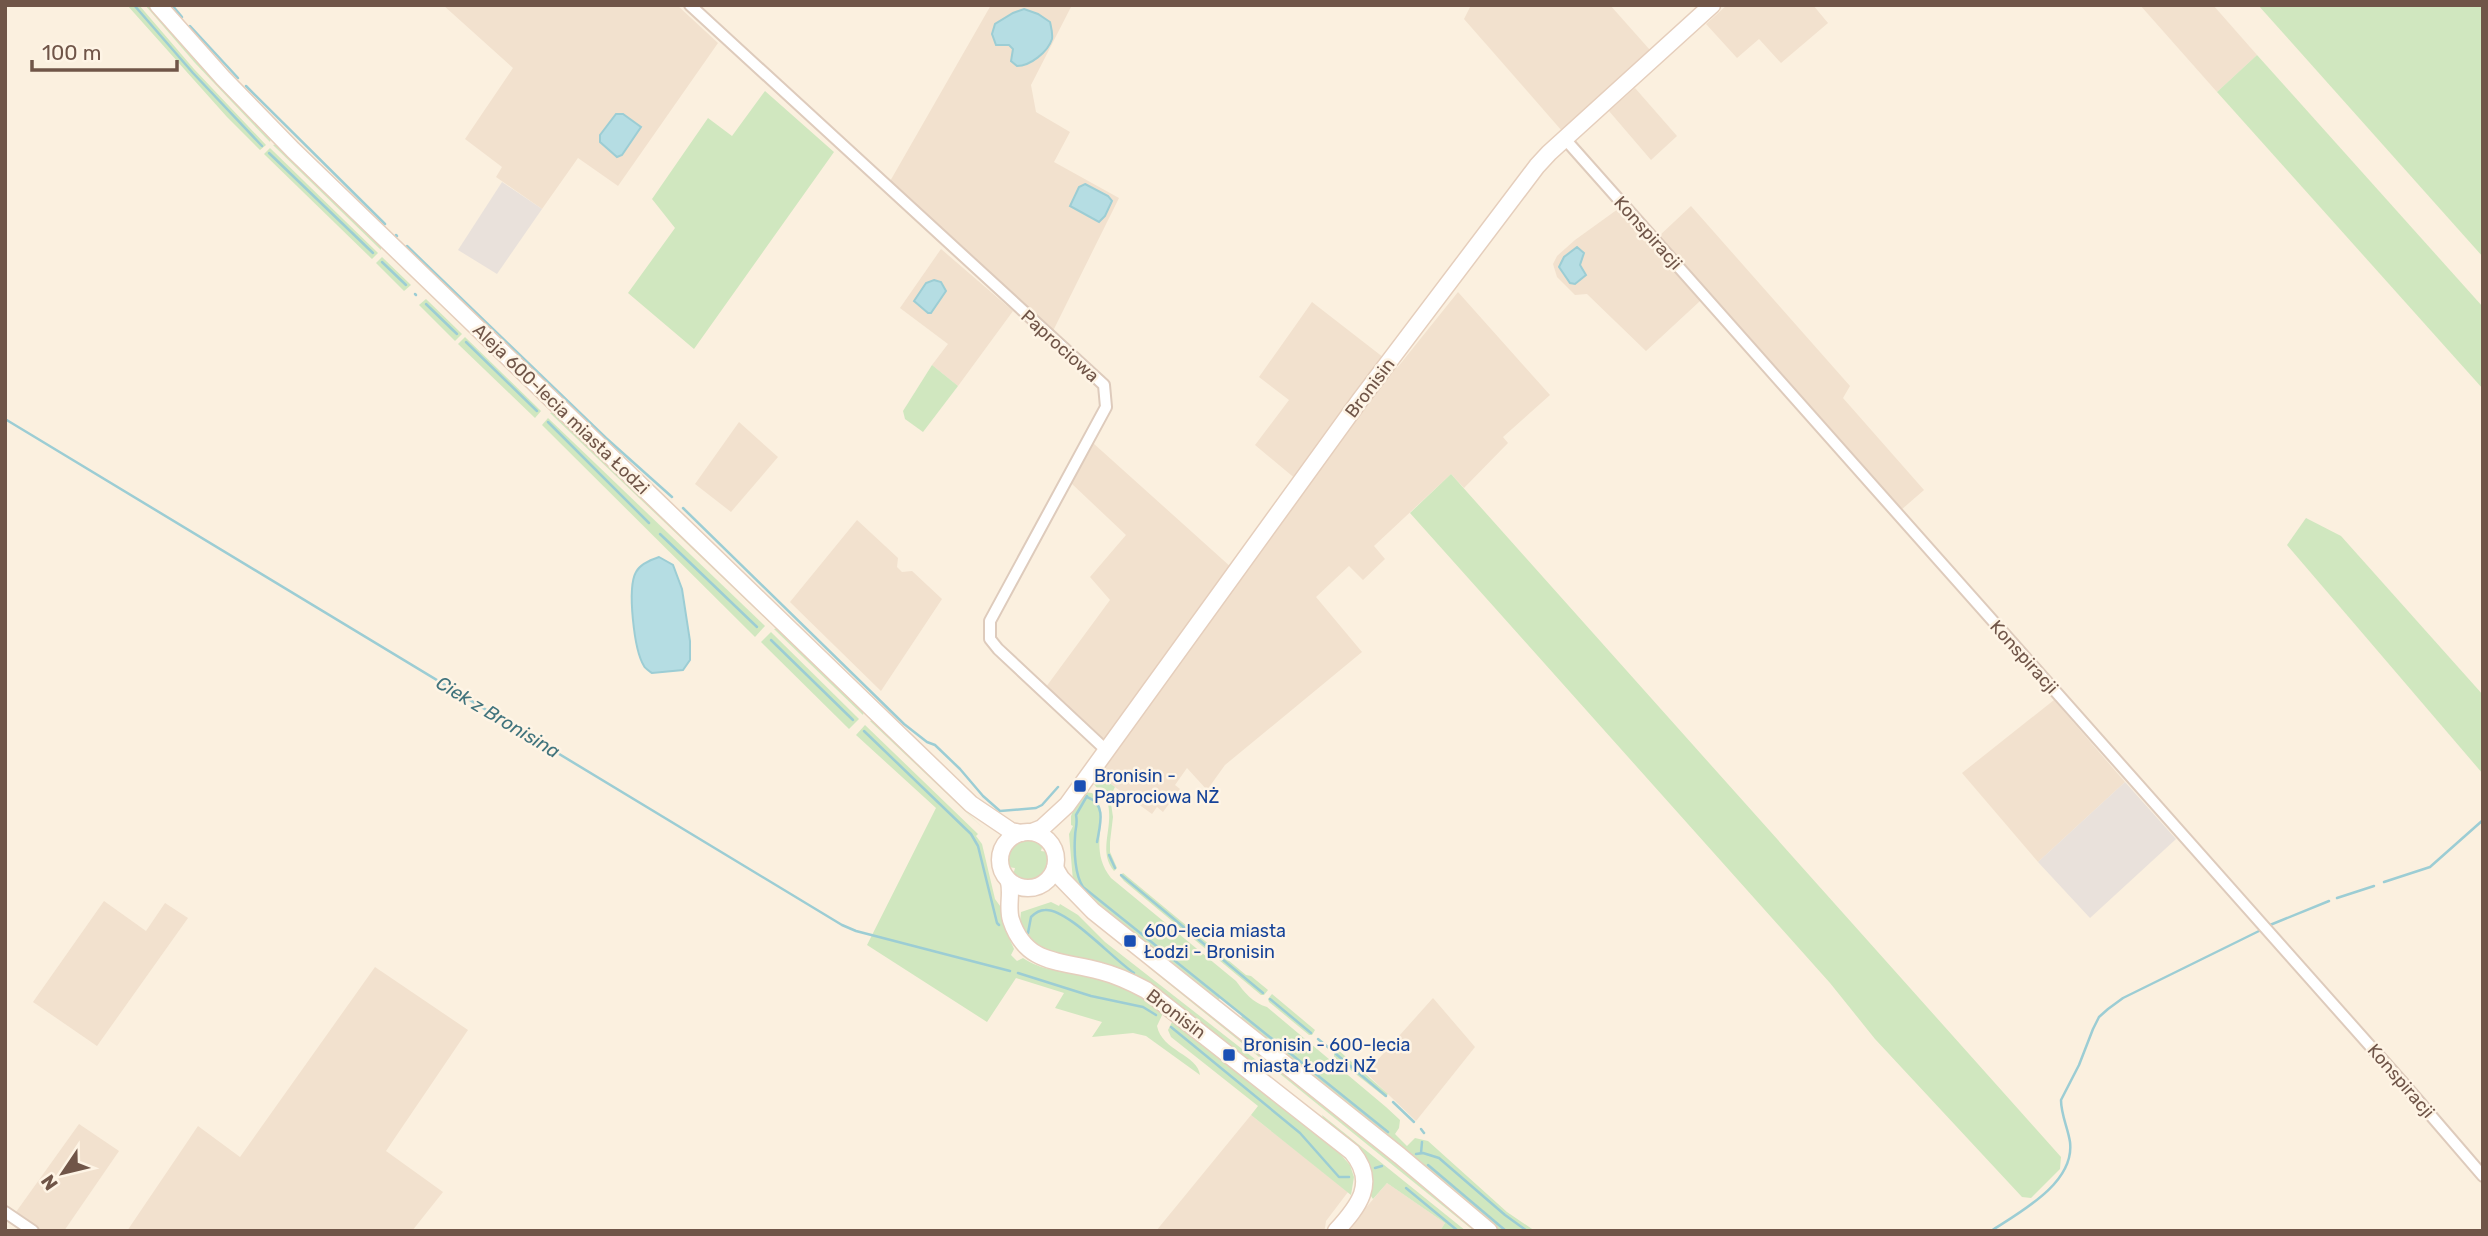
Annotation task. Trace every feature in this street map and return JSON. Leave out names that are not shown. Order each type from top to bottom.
[{"type":"main road","name":"Aleja 600-lecia miasta Łodzi","points":[[158,5],[223,78],[293,150],[971,804],[1011,831],[1026,833]]},
{"type":"main road","name":"Bronisin","points":[[1026,833],[1042,828],[1067,805],[1360,400],[1537,166],[1712,5]]},
{"type":"main road","name":"Aleja 600-lecia miasta Łodzi","points":[[971,804],[1002,848]]},
{"type":"main road","name":"Bronisin","points":[[1053,846],[1054,836],[1067,805]]},
{"type":"main road","points":[[1015,928],[1020,905],[1036,887],[1049,880],[1055,868],[1056,854],[1053,846],[1043,836],[1026,833],[1007,841],[1002,848],[1001,870],[1009,882],[1022,888],[1036,887],[1093,911]]},
{"type":"main road","points":[[1055,868],[1061,878],[1093,911],[1401,1156],[1489,1231]]},
{"type":"main road","name":"Bronisin","points":[[1009,882],[1010,914],[1015,928],[1021,943],[1036,955],[1106,972],[1153,995],[1348,1148],[1361,1165],[1364,1189],[1354,1210],[1336,1231]]},
{"type":"street","name":"Paprociowa","points":[[690,5],[1104,385],[1106,407],[989,621],[990,639],[998,649],[1106,750]]},
{"type":"street","name":"Konspiracji","points":[[1565,139],[2483,1176]]},
{"type":"street","points":[[5,1212],[33,1231]]},
{"type":"shaded area","points":[[443,5],[677,5],[718,43],[618,186],[578,158],[542,209],[496,177],[502,167],[465,139],[513,68]]},
{"type":"shaded area","points":[[991,5],[1072,5],[1031,85],[1036,112],[1070,132],[1054,162],[1119,198],[1053,331],[962,246],[889,183]]},
{"type":"shaded area","points":[[1471,5],[1610,5],[1650,50],[1562,131],[1464,19]]},
{"type":"shaded area","points":[[1727,5],[1813,5],[1828,23],[1781,63],[1759,39],[1737,58],[1706,24]]},
{"type":"shaded area","points":[[2140,5],[2213,5],[2257,55],[2217,92]]},
{"type":"shaded area","points":[[1635,88],[1677,136],[1651,160],[1609,111]]},
{"type":"shaded area","points":[[502,182],[542,209],[497,274],[458,250]]},
{"type":"shaded area","points":[[1691,206],[1850,386],[1843,398],[1924,490],[1901,510],[1658,237]]},
{"type":"shaded area","points":[[1618,209],[1700,301],[1646,351],[1587,294],[1575,295],[1557,277],[1553,264],[1557,256],[1575,240]]},
{"type":"shaded area","points":[[941,249],[1013,311],[958,386],[932,365],[948,344],[900,308]]},
{"type":"shaded area","points":[[1458,292],[1550,395],[1503,437],[1508,443],[1464,488],[1451,474],[1374,546],[1385,559],[1363,580],[1349,566],[1316,597],[1362,652],[1225,765],[1207,790],[1187,768],[1175,785],[1180,789],[1163,812],[1157,807],[1152,814],[1097,774],[1115,750],[1046,687],[1110,600],[1090,577],[1126,535],[1071,483],[1093,443],[1232,568],[1297,480],[1255,445],[1289,400],[1259,377],[1312,302],[1397,368]]},
{"type":"shaded area","points":[[739,422],[778,457],[731,512],[695,484]]},
{"type":"shaded area","points":[[857,520],[898,558],[897,567],[902,572],[912,571],[942,599],[881,691],[790,602]]},
{"type":"shaded area","points":[[2054,700],[2125,782],[2038,862],[1962,773]]},
{"type":"shaded area","points":[[2125,782],[2176,839],[2090,918],[2038,862]]},
{"type":"shaded area","points":[[104,901],[146,931],[165,903],[188,918],[97,1046],[33,1002]]},
{"type":"shaded area","points":[[375,967],[468,1030],[386,1151],[443,1192],[412,1231],[127,1231],[198,1126],[240,1157]]},
{"type":"shaded area","points":[[1433,998],[1475,1047],[1416,1121],[1366,1073]]},
{"type":"shaded area","points":[[1251,1115],[1348,1192],[1326,1221],[1323,1231],[1156,1231]]},
{"type":"shaded area","points":[[79,1124],[119,1151],[64,1231],[42,1231],[16,1212]]},
{"type":"shaded area","points":[[1387,1183],[1445,1223],[1440,1231],[1346,1231]]},
{"type":"green space","points":[[127,5],[139,5],[194,69],[266,145],[260,150],[227,117]]},
{"type":"green space","points":[[145,5],[149,5],[271,138],[270,142],[195,63]]},
{"type":"green space","points":[[2258,5],[2483,5],[2483,257]]},
{"type":"green space","points":[[2257,55],[2483,307],[2483,389],[2217,92]]},
{"type":"green space","points":[[765,91],[834,152],[694,349],[628,293],[675,228],[652,199],[708,118],[732,136]]},
{"type":"green space","points":[[277,144],[381,245],[381,250],[273,145]]},
{"type":"green space","points":[[270,148],[378,253],[372,259],[264,154]]},
{"type":"green space","points":[[382,257],[411,285],[404,291],[376,263]]},
{"type":"green space","points":[[426,299],[462,334],[455,341],[419,305]]},
{"type":"green space","points":[[465,337],[541,411],[535,418],[458,344]]},
{"type":"green space","points":[[932,365],[958,386],[923,432],[905,419],[903,411]]},
{"type":"green space","points":[[554,412],[769,619],[769,622],[550,413]]},
{"type":"green space","points":[[548,418],[765,626],[755,637],[542,425]]},
{"type":"green space","points":[[1451,474],[2061,1157],[2060,1169],[2031,1198],[2022,1197],[1875,1039],[1830,983],[1410,513]]},
{"type":"green space","points":[[2306,518],[2341,536],[2483,695],[2483,774],[2287,545]]},
{"type":"green space","points":[[778,628],[864,711],[863,715],[774,629]]},
{"type":"green space","points":[[771,632],[859,719],[849,729],[761,642]]},
{"type":"green space","points":[[873,720],[984,829],[870,721]]},
{"type":"green space","points":[[865,725],[978,834],[976,836],[982,844],[995,899],[1003,910],[1005,928],[1014,949],[1011,955],[1017,961],[1023,958],[1045,968],[1107,981],[1145,1000],[1163,1013],[1157,1026],[1160,1034],[1172,1047],[1193,1062],[1200,1075],[1146,1036],[1133,1033],[1092,1037],[1102,1022],[1055,1008],[1064,993],[1016,978],[987,1022],[867,945],[936,808],[856,735]]},
{"type":"green space","points":[[1094,772],[1115,787],[1110,797],[1113,817],[1110,852],[1117,868],[1114,871],[1106,850],[1108,806],[1091,778]]},
{"type":"green space","points":[[1084,792],[1092,793],[1098,801],[1101,811],[1100,854],[1111,878],[1236,981],[1253,1000],[1267,1007],[1386,1107],[1400,1120],[1395,1134],[1407,1146],[1415,1138],[1428,1141],[1507,1212],[1535,1231],[1498,1231],[1240,1019],[1242,1016],[1220,998],[1217,1001],[1080,890],[1073,881],[1069,834],[1073,826],[1071,816]]},
{"type":"green space","points":[[1025,838],[1043,844],[1041,851],[1048,852],[1049,863],[1044,873],[1030,881],[1013,875],[1015,868],[1008,867],[1007,856],[1012,846]]},
{"type":"green space","points":[[1123,873],[1246,975],[1268,990],[1264,995],[1124,881],[1120,876]]},
{"type":"green space","points":[[1051,902],[1059,906],[1060,904],[1078,915],[1105,942],[1260,1063],[1259,1068],[1157,992],[1052,954],[1029,942],[1020,922],[1021,912]]},
{"type":"green space","points":[[1148,967],[1158,972],[1391,1158],[1478,1231],[1474,1231]]},
{"type":"green space","points":[[1272,994],[1315,1030],[1312,1035],[1269,1002]]},
{"type":"green space","points":[[1173,1020],[1342,1156],[1350,1165],[1354,1177],[1351,1195],[1251,1115],[1258,1106],[1171,1037],[1168,1030]]},
{"type":"green space","points":[[1337,1049],[1388,1094],[1385,1097],[1334,1057]]},
{"type":"green space","points":[[1322,1115],[1466,1231],[1440,1231],[1445,1223],[1387,1183],[1373,1199],[1369,1193],[1370,1187]]},
{"type":"water","points":[[1024,9],[1050,22],[1052,39],[1047,49],[1038,57],[1027,64],[1017,66],[1011,61],[1013,49],[1009,45],[996,45],[992,34],[995,24]]},
{"type":"water","points":[[616,114],[623,114],[641,127],[622,155],[617,157],[600,142],[600,135]]},
{"type":"water","points":[[1085,184],[1112,201],[1099,222],[1070,206],[1079,187]]},
{"type":"water","points":[[1577,247],[1584,253],[1580,265],[1586,275],[1575,284],[1570,283],[1559,267],[1564,257]]},
{"type":"water","points":[[934,280],[941,282],[946,291],[931,313],[928,313],[914,301],[926,283]]},
{"type":"water","points":[[659,557],[673,565],[682,589],[690,641],[690,660],[683,670],[652,673],[644,667],[637,647],[632,591],[638,569]]},
{"type":"waterway","points":[[134,5],[262,146]]},
{"type":"waterway","points":[[172,5],[182,17]]},
{"type":"waterway","points":[[190,26],[238,78]]},
{"type":"waterway","points":[[246,86],[385,224]]},
{"type":"waterway","points":[[269,153],[373,253]]},
{"type":"waterway","points":[[407,246],[606,438],[672,497]]},
{"type":"waterway","points":[[382,262],[406,285]]},
{"type":"waterway","points":[[426,304],[457,334]]},
{"type":"waterway","points":[[466,342],[537,411]]},
{"type":"waterway","name":"Ciek z Bronisina","points":[[5,419],[842,925],[1010,971]]},
{"type":"waterway","points":[[548,422],[649,523]]},
{"type":"waterway","points":[[683,508],[904,724],[935,745],[1000,811],[1036,808],[1058,787]]},
{"type":"waterway","points":[[660,534],[757,627]]},
{"type":"waterway","points":[[771,640],[853,720]]},
{"type":"waterway","points":[[864,731],[971,834],[978,846],[999,925]]},
{"type":"waterway","points":[[1095,775],[1096,782]]},
{"type":"waterway","points":[[1087,796],[1076,815],[1075,834],[1076,863],[1083,887],[1388,1132]]},
{"type":"waterway","points":[[1087,797],[1093,800],[1100,810],[1097,842]]},
{"type":"waterway","name":"Ciek z Bronisina","points":[[2384,882],[2430,867],[2483,820]]},
{"type":"waterway","points":[[1109,855],[1115,868]]},
{"type":"waterway","points":[[1121,875],[1263,993]]},
{"type":"waterway","name":"Ciek z Bronisina","points":[[2337,898],[2374,886]]},
{"type":"waterway","name":"Ciek z Bronisina","points":[[2270,925],[2329,901]]},
{"type":"waterway","points":[[1028,933],[1034,914],[1043,910],[1054,912],[1077,925],[1134,973]]},
{"type":"waterway","name":"Ciek z Bronisina","points":[[1991,1231],[2043,1195],[2064,1171],[2070,1142],[2061,1100],[2099,1017],[2123,998],[2259,931]]},
{"type":"waterway","name":"Ciek z Bronisina","points":[[1018,973],[1091,996],[1143,1007],[1156,1015]]},
{"type":"waterway","points":[[1270,999],[1311,1033]]},
{"type":"waterway","name":"Ciek z Bronisina","points":[[1171,1027],[1300,1133],[1339,1177],[1349,1177]]},
{"type":"waterway","points":[[1318,1039],[1329,1048]]},
{"type":"waterway","points":[[1336,1054],[1386,1096]]},
{"type":"waterway","points":[[1393,1102],[1414,1122]]},
{"type":"waterway","points":[[1421,1129],[1424,1133]]},
{"type":"waterway","points":[[1421,1153],[1422,1142]]},
{"type":"waterway","name":"Ciek z Bronisina","points":[[1416,1154],[1423,1153],[1439,1158],[1527,1231]]},
{"type":"waterway","points":[[1428,1165],[1506,1231]]},
{"type":"waterway","name":"Ciek z Bronisina","points":[[1375,1168],[1382,1166]]},
{"type":"waterway","points":[[1406,1188],[1458,1231]]},
{"type":"place","name":"Bronisin - Paprociowa NŻ","points":[[1080,786]]},
{"type":"place","name":"600-lecia miasta Łodzi - Bronisin","points":[[1130,941]]},
{"type":"place","name":"Bronisin - 600-lecia miasta Łodzi NŻ","points":[[1229,1055]]}]
